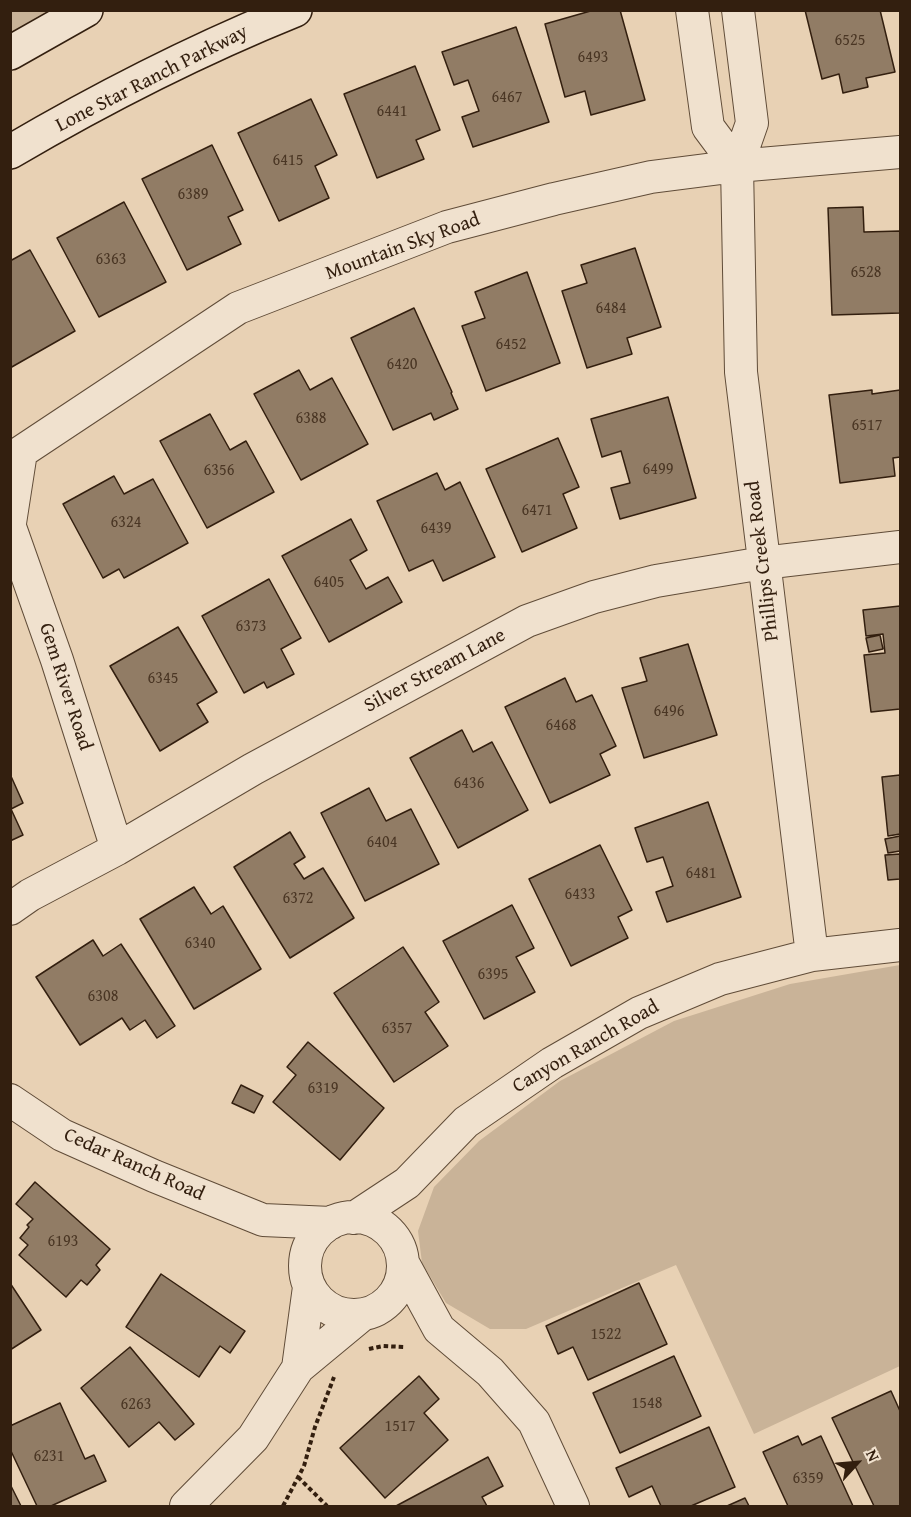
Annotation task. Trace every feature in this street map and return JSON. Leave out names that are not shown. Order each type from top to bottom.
[{"type":"main road","points":[[10,53],[86,10]]},
{"type":"main road","name":"Lone Star Ranch Parkway","points":[[10,152],[112,94],[175,62],[295,10]]},
{"type":"street","points":[[692,10],[708,127],[737,166]]},
{"type":"street","name":"Phillips Creek Road","points":[[738,10],[752,123],[737,166],[741,372],[812,955]]},
{"type":"street","name":"Mountain Sky Road","points":[[10,525],[21,452],[238,308],[447,228],[554,199],[651,177],[737,166],[900,152]]},
{"type":"street","name":"Gem River Road","points":[[10,525],[57,660],[117,849]]},
{"type":"street","name":"Silver Stream Lane","points":[[10,909],[30,895],[117,849],[253,769],[527,621],[594,597],[656,581],[763,563],[900,547]]},
{"type":"street","name":"Canyon Ranch Road","points":[[343,1220],[407,1183],[466,1122],[552,1062],[639,1013],[720,979],[812,955],[900,945]]},
{"type":"street","name":"Cedar Ranch Road","points":[[14,1110],[62,1135],[154,1176],[263,1220],[343,1220]]},
{"type":"street","points":[[186,1506],[253,1438],[298,1368],[393,1296],[399,1286],[407,1183]]},
{"type":"street","points":[[298,1368],[307,1278],[305,1258],[314,1238],[343,1220],[368,1219],[390,1233],[439,1329],[490,1372],[534,1422],[573,1506]]},
{"type":"street","name":"Cedar Ranch Road","points":[[263,1220],[307,1278]]},
{"type":"street","points":[[307,1278],[316,1298],[337,1312],[349,1315],[368,1313],[439,1329]]},
{"type":"path","points":[[364,1350],[383,1346],[404,1347]]},
{"type":"path","points":[[283,1506],[304,1466],[329,1390],[339,1370]]},
{"type":"path","points":[[298,1477],[327,1506]]},
{"type":"shaded area","points":[[11,11],[58,11],[11,38]]},
{"type":"shaded area","points":[[900,965],[900,1366],[754,1434],[676,1265],[526,1329],[490,1329],[446,1303],[422,1263],[418,1231],[434,1187],[479,1141],[560,1081],[674,1021],[790,984]]},
{"type":"building","points":[[594,10],[620,10],[645,100],[591,115],[585,91],[565,97],[545,24]]},
{"type":"building","points":[[805,10],[880,10],[895,72],[866,78],[868,87],[843,93],[839,74],[822,79]]},
{"type":"building","points":[[516,27],[549,122],[473,147],[462,117],[479,111],[468,80],[454,85],[442,52]]},
{"type":"building","points":[[415,66],[440,130],[416,140],[424,159],[377,178],[344,94]]},
{"type":"building","points":[[311,99],[337,155],[315,166],[329,198],[279,221],[238,133]]},
{"type":"building","points":[[212,145],[243,210],[228,217],[241,244],[187,270],[142,179]]},
{"type":"building","points":[[124,202],[166,282],[99,317],[57,238]]},
{"type":"building","points":[[863,207],[864,232],[900,231],[900,313],[832,315],[828,208]]},
{"type":"building","points":[[635,248],[661,327],[627,338],[632,354],[587,368],[562,291],[587,283],[581,265]]},
{"type":"building","points":[[30,250],[75,331],[10,368],[10,261]]},
{"type":"building","points":[[527,272],[560,363],[486,391],[462,326],[485,318],[475,292]]},
{"type":"building","points":[[414,308],[458,409],[434,420],[431,413],[393,430],[351,338]]},
{"type":"building","points":[[299,370],[310,390],[332,378],[368,444],[301,480],[254,394]]},
{"type":"building","points":[[872,390],[872,394],[900,390],[900,457],[893,458],[895,476],[840,483],[829,395]]},
{"type":"building","points":[[668,397],[696,498],[620,519],[611,488],[630,483],[621,451],[602,457],[591,419]]},
{"type":"building","points":[[210,414],[230,450],[246,441],[274,492],[207,528],[160,441]]},
{"type":"building","points":[[558,438],[579,487],[563,494],[577,528],[522,552],[486,469]]},
{"type":"building","points":[[437,473],[445,490],[460,482],[495,557],[443,581],[433,560],[409,571],[377,501]]},
{"type":"building","points":[[114,476],[124,494],[153,479],[188,543],[124,578],[119,569],[103,578],[63,504]]},
{"type":"building","points":[[351,519],[367,550],[350,560],[366,589],[388,577],[402,602],[329,642],[282,556]]},
{"type":"building","points":[[269,579],[301,638],[281,649],[294,674],[267,688],[264,682],[244,693],[202,616]]},
{"type":"building","points":[[900,606],[900,709],[871,712],[864,655],[885,653],[883,634],[866,636],[863,610]]},
{"type":"building","points":[[178,627],[217,692],[197,704],[208,722],[160,751],[110,666]]},
{"type":"building","points":[[880,635],[883,649],[869,652],[866,638]]},
{"type":"building","points":[[688,644],[717,735],[644,758],[622,688],[647,681],[640,658]]},
{"type":"building","points":[[565,678],[576,702],[592,695],[616,746],[600,754],[610,775],[550,803],[505,707]]},
{"type":"building","points":[[462,730],[473,752],[492,742],[528,810],[458,848],[410,758]]},
{"type":"building","points":[[10,774],[23,803],[11,809],[23,835],[10,841]]},
{"type":"building","points":[[900,775],[900,834],[888,836],[882,777]]},
{"type":"building","points":[[369,788],[386,821],[411,809],[439,864],[365,901],[321,813]]},
{"type":"building","points":[[708,802],[741,897],[667,922],[656,892],[673,886],[663,857],[647,862],[635,828]]},
{"type":"building","points":[[290,832],[305,857],[294,864],[304,879],[323,868],[354,918],[290,958],[234,867]]},
{"type":"building","points":[[900,836],[900,851],[888,853],[885,839]]},
{"type":"building","points":[[600,845],[632,910],[618,917],[628,938],[571,966],[529,879]]},
{"type":"building","points":[[900,854],[900,879],[888,880],[885,855]]},
{"type":"building","points":[[194,887],[211,914],[223,906],[261,969],[194,1009],[140,919]]},
{"type":"building","points":[[512,905],[534,948],[516,957],[535,992],[484,1019],[443,941]]},
{"type":"building","points":[[93,940],[103,956],[121,944],[175,1026],[157,1038],[145,1020],[130,1030],[122,1018],[80,1045],[36,977]]},
{"type":"building","points":[[403,947],[439,1002],[425,1012],[448,1046],[394,1082],[334,993]]},
{"type":"building","points":[[308,1042],[384,1108],[340,1160],[273,1102],[296,1075],[287,1067]]},
{"type":"building","points":[[241,1085],[263,1096],[254,1113],[232,1103]]},
{"type":"building","points":[[35,1182],[110,1249],[96,1265],[100,1270],[87,1285],[81,1280],[66,1297],[19,1255],[28,1245],[20,1238],[33,1219],[16,1204]]},
{"type":"building","points":[[161,1274],[245,1331],[230,1353],[220,1346],[199,1377],[126,1327]]},
{"type":"building","points":[[10,1283],[41,1330],[10,1350]]},
{"type":"building","points":[[639,1283],[667,1344],[588,1380],[573,1347],[558,1354],[546,1326]]},
{"type":"building","points":[[130,1347],[194,1424],[175,1440],[159,1422],[129,1447],[81,1388]]},
{"type":"building","points":[[674,1356],[701,1416],[620,1453],[593,1393]]},
{"type":"building","points":[[419,1376],[439,1399],[424,1413],[448,1440],[385,1498],[340,1448]]},
{"type":"building","points":[[891,1391],[900,1411],[900,1506],[874,1506],[832,1418]]},
{"type":"building","points":[[60,1403],[85,1459],[94,1455],[106,1481],[51,1506],[37,1506],[10,1449],[10,1426]]},
{"type":"building","points":[[709,1427],[735,1487],[691,1506],[661,1506],[652,1486],[629,1497],[616,1468]]},
{"type":"building","points":[[798,1436],[802,1445],[821,1436],[853,1506],[788,1506],[763,1452]]},
{"type":"building","points":[[488,1457],[503,1486],[482,1497],[487,1506],[396,1506]]},
{"type":"building","points":[[10,1484],[21,1506],[10,1506]]},
{"type":"building","points":[[745,1498],[749,1506],[727,1506]]}]
